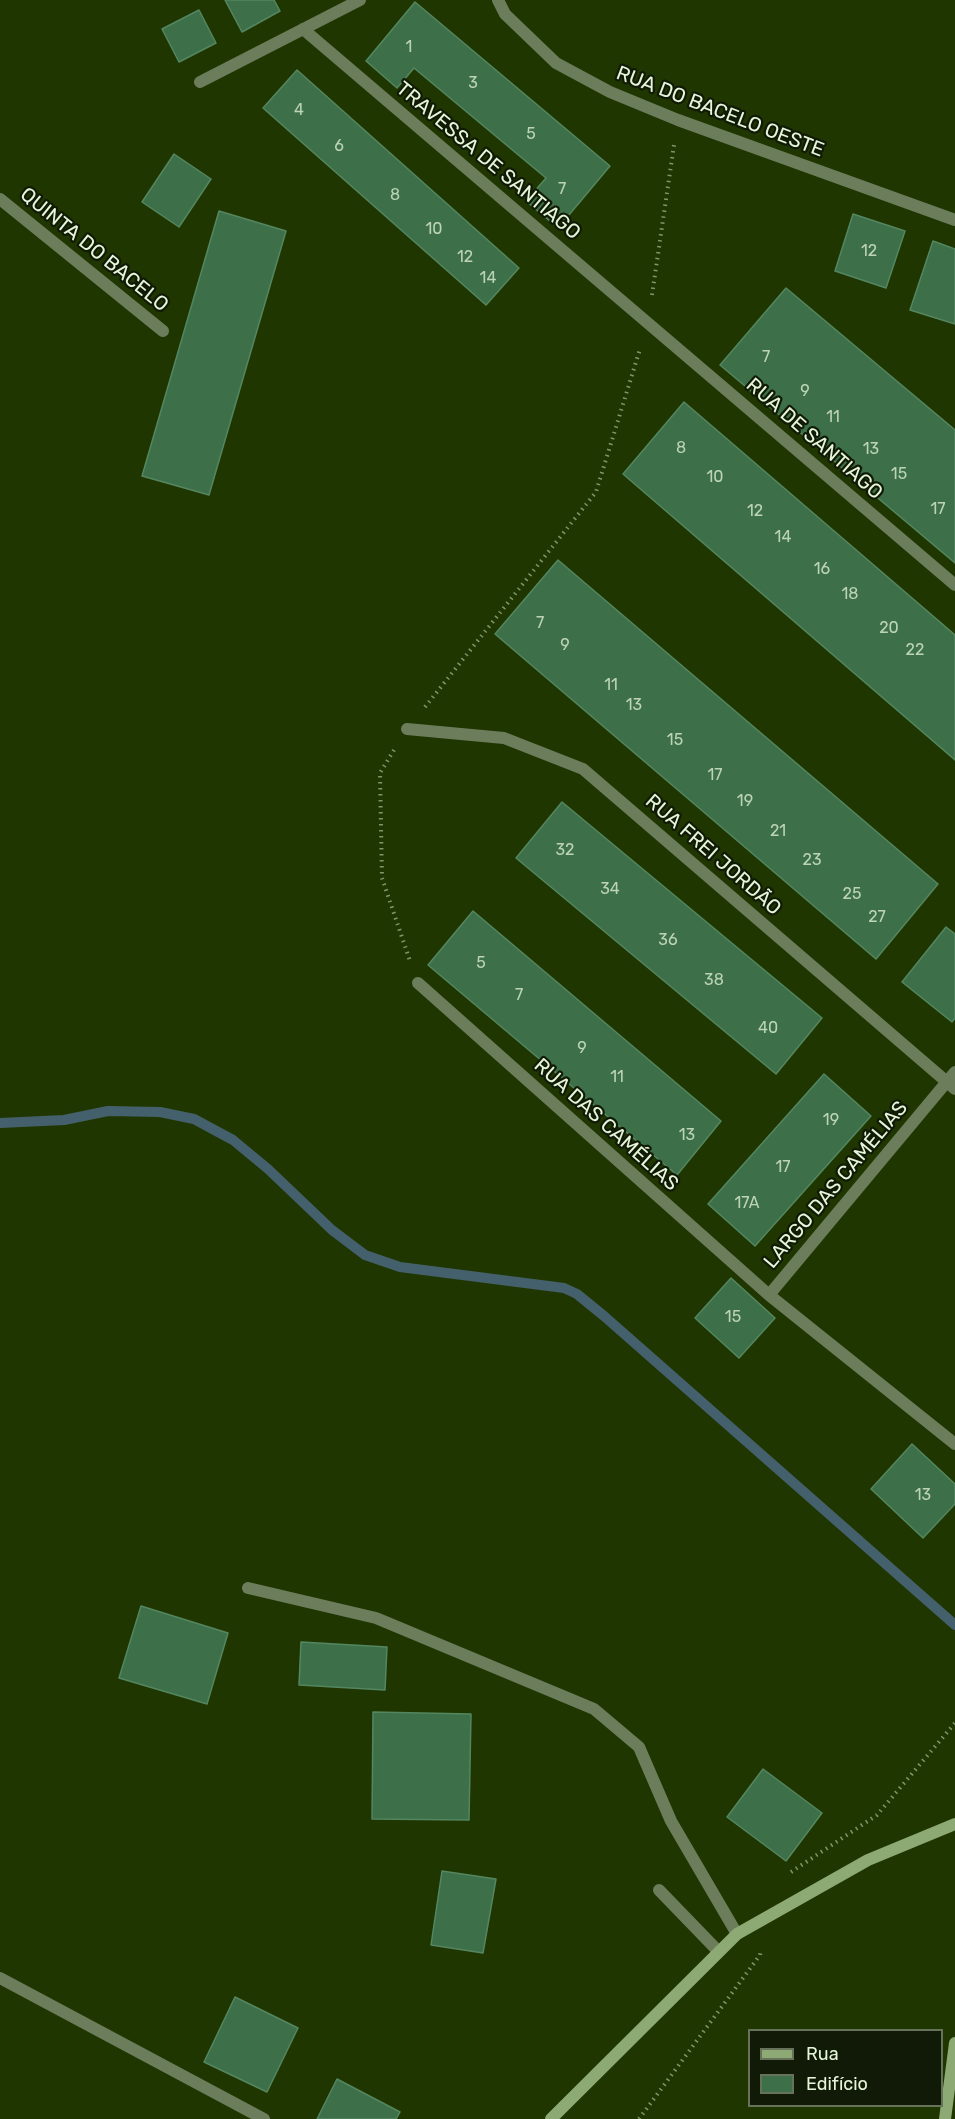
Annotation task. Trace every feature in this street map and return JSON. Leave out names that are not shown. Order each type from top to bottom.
[{"type":"street","points":[[200,82],[360,0]]},
{"type":"street","name":"RUA DO BACELO OESTE","points":[[498,0],[505,14],[556,63],[610,92],[678,120],[955,220]]},
{"type":"street","name":"TRAVESSA DE SANTIAGO","points":[[303,29],[648,322]]},
{"type":"street","name":"QUINTA DO BACELO","points":[[0,199],[163,331]]},
{"type":"street","name":"RUA DE SANTIAGO","points":[[648,322],[955,585]]},
{"type":"street","name":"RUA FREI JORDÃO","points":[[407,729],[504,738],[583,769],[952,1081]]},
{"type":"street","name":"RUA DAS CAMÉLIAS","points":[[418,983],[769,1295]]},
{"type":"street","name":"LARGO DAS CAMÉLIAS","points":[[952,1081],[769,1295],[955,1444]]},
{"type":"street","points":[[248,1588],[376,1618],[594,1709],[639,1747],[671,1821],[737,1934]]},
{"type":"street","points":[[551,2119],[737,1934],[868,1860],[955,1824]]},
{"type":"street","points":[[659,1890],[718,1952]]},
{"type":"street","points":[[0,1978],[264,2119]]},
{"type":"street","points":[[945,2119],[955,2043]]},
{"type":"path","points":[[418,983],[382,878],[380,773],[407,729],[596,492],[648,322],[678,120]]},
{"type":"path","points":[[783,1876],[877,1815],[955,1723]]},
{"type":"path","points":[[639,2119],[760,1955]]},
{"type":"building","points":[[225,0],[274,0],[280,11],[242,32]]},
{"type":"building","points":[[415,2],[610,166],[558,228],[526,201],[546,178],[414,68],[397,88],[366,61]]},
{"type":"building","points":[[199,10],[216,43],[179,62],[162,29]]},
{"type":"building","points":[[297,70],[519,268],[486,305],[263,108]]},
{"type":"building","points":[[174,154],[211,179],[179,227],[142,202]]},
{"type":"building","points":[[219,211],[286,231],[209,495],[142,476]]},
{"type":"building","points":[[853,214],[905,231],[886,288],[835,271]]},
{"type":"building","points":[[933,241],[955,249],[955,324],[910,310]]},
{"type":"building","points":[[786,288],[955,430],[955,563],[720,365]]},
{"type":"building","points":[[684,402],[955,635],[955,760],[623,474]]},
{"type":"building","points":[[558,560],[938,884],[876,959],[495,634]]},
{"type":"building","points":[[562,802],[822,1018],[776,1074],[516,858]]},
{"type":"building","points":[[473,911],[721,1121],[677,1175],[428,965]]},
{"type":"building","points":[[946,927],[955,934],[955,1018],[952,1022],[902,982]]},
{"type":"building","points":[[824,1074],[871,1116],[755,1246],[708,1204]]},
{"type":"building","points":[[731,1278],[775,1318],[739,1358],[695,1318]]},
{"type":"building","points":[[912,1444],[955,1484],[955,1504],[923,1538],[871,1489]]},
{"type":"building","points":[[141,1606],[228,1633],[207,1704],[119,1678]]},
{"type":"building","points":[[301,1642],[387,1647],[385,1690],[299,1685]]},
{"type":"building","points":[[373,1712],[471,1714],[469,1820],[372,1819]]},
{"type":"building","points":[[763,1769],[822,1813],[786,1861],[727,1817]]},
{"type":"building","points":[[442,1871],[496,1879],[483,1953],[431,1945]]},
{"type":"building","points":[[235,1997],[298,2028],[267,2092],[204,2062]]},
{"type":"building","points":[[337,2079],[400,2112],[396,2119],[317,2119]]},
{"type":"waterway","points":[[0,1123],[64,1120],[108,1111],[160,1112],[194,1119],[233,1140],[268,1169],[332,1230],[365,1255],[400,1267],[564,1288],[577,1294],[955,1625]]}]
